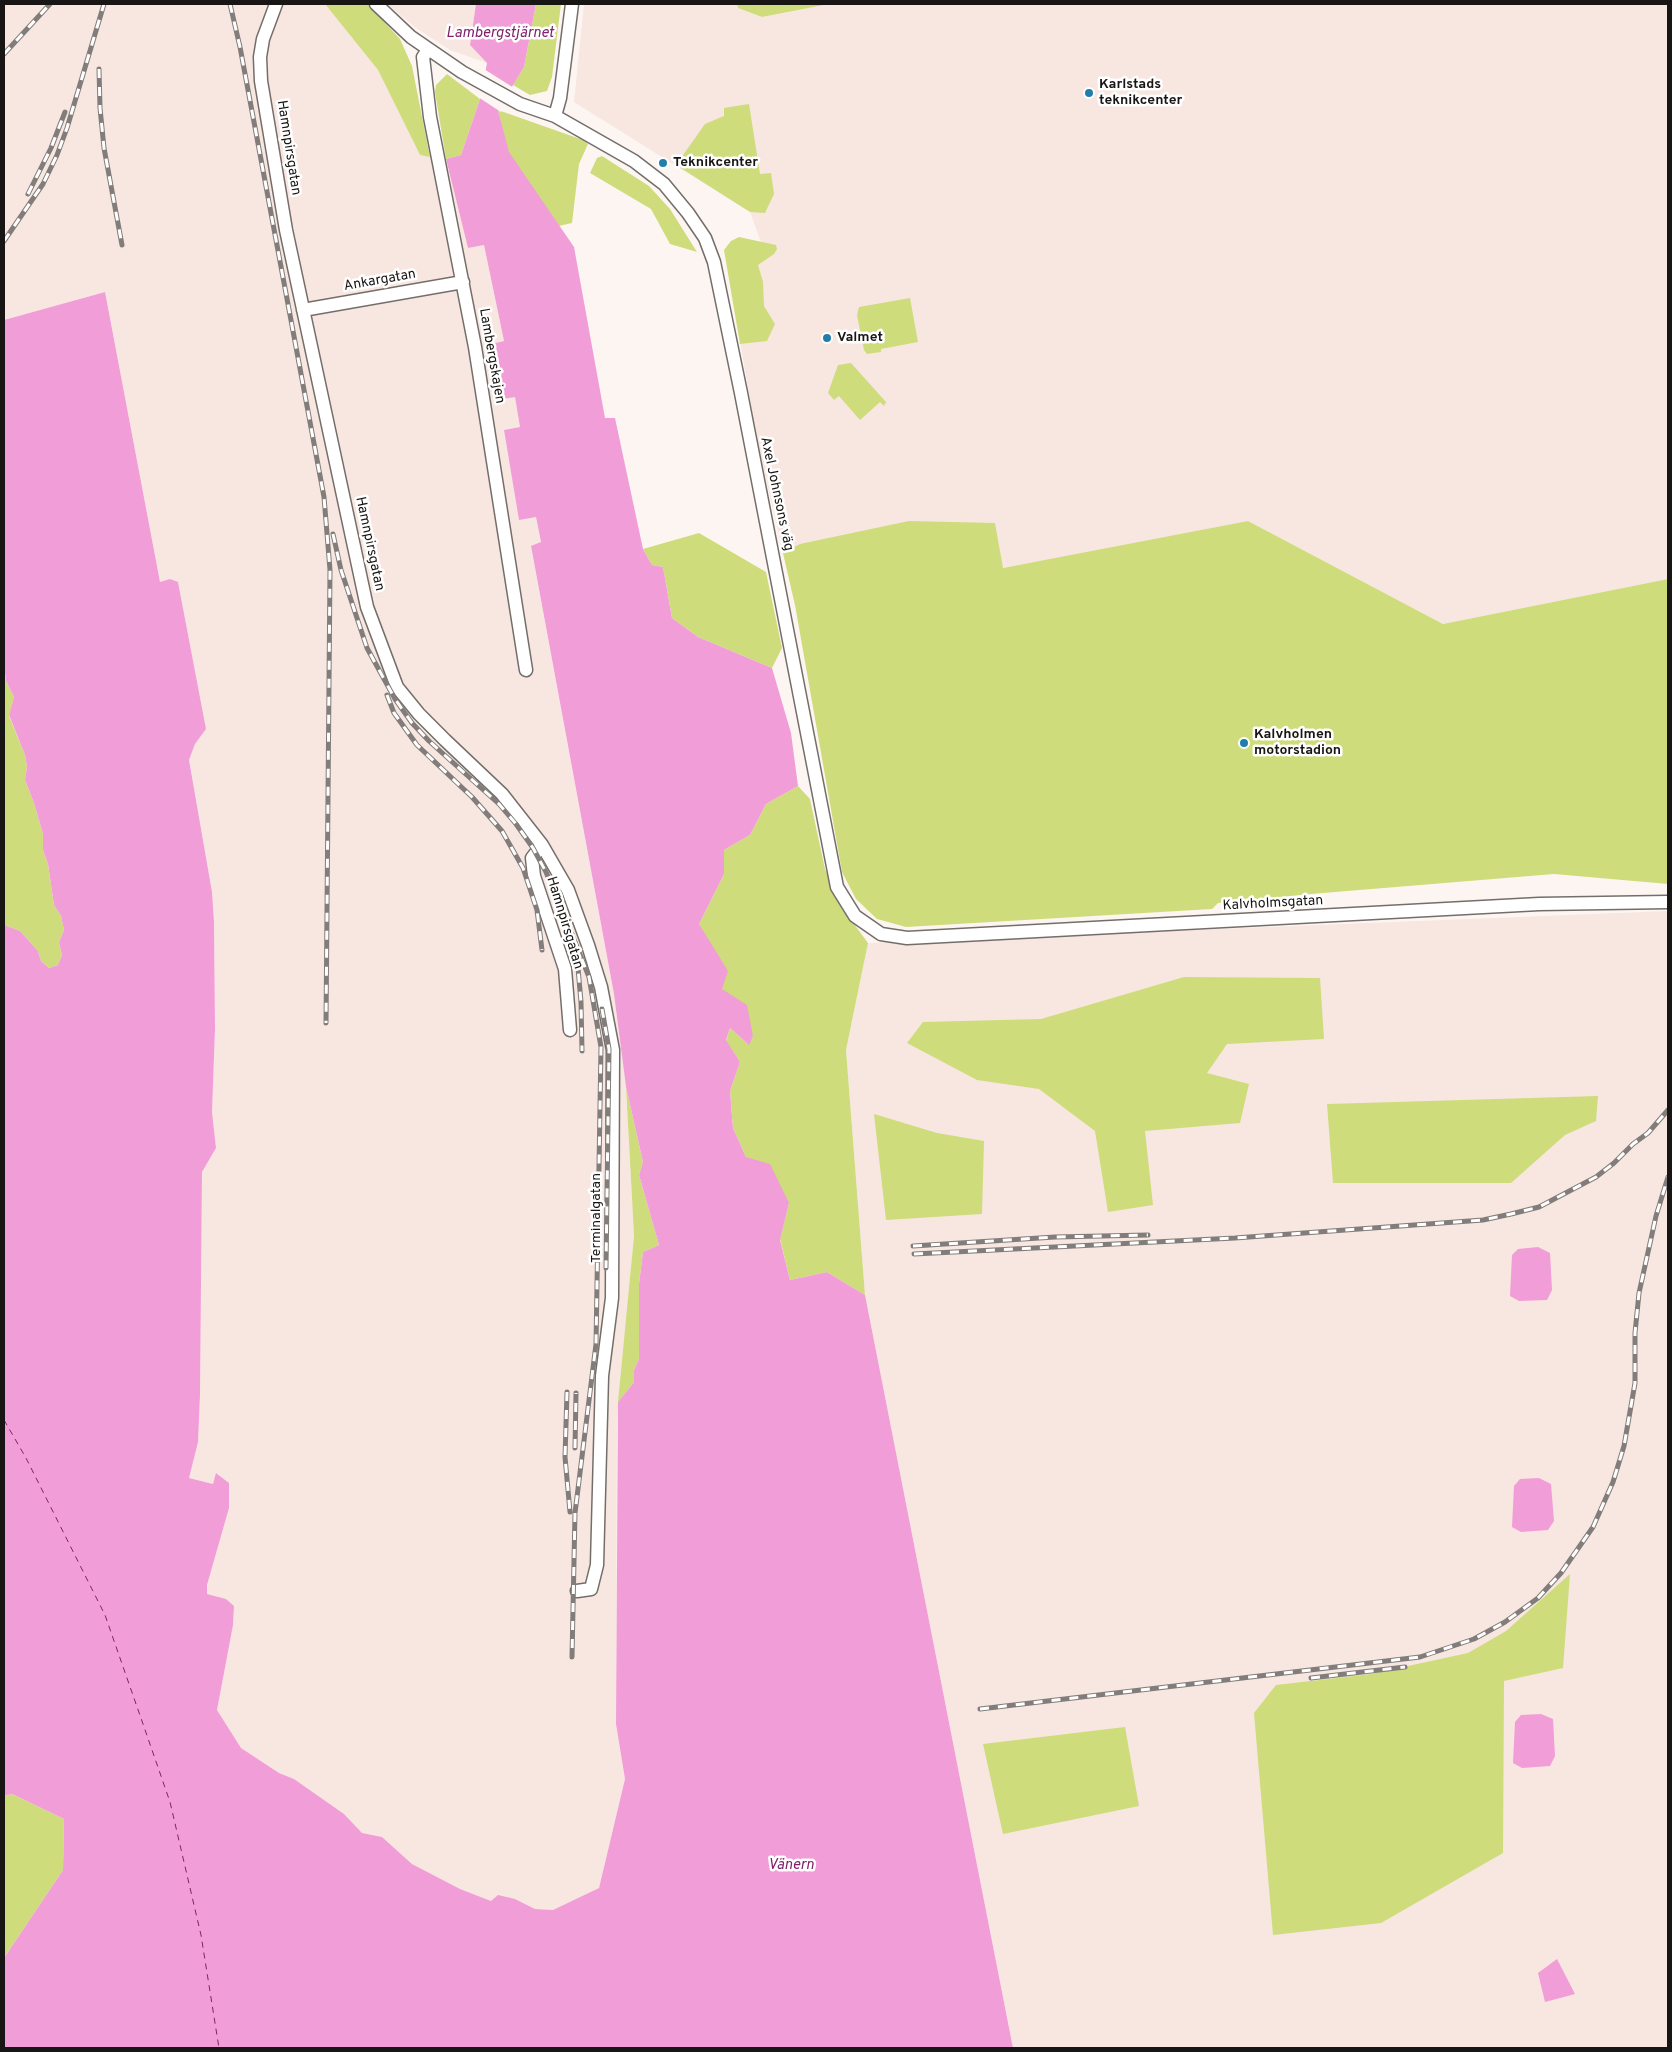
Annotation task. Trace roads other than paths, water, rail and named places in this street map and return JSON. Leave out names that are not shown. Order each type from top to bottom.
[{"type":"street","name":"Hamnpirsgatan","points":[[276,4],[263,39],[260,57],[262,81],[286,230],[367,607],[397,687],[444,740],[502,794],[542,845],[532,858],[534,876],[565,969],[570,1030]]},
{"type":"street","name":"Axel Johnsons väg","points":[[376,4],[396,25],[428,50],[462,72],[520,104],[555,116],[634,161],[664,184],[688,213],[705,238],[716,271],[774,557],[837,887],[855,916],[880,934]]},
{"type":"street","points":[[555,116],[560,98],[572,4]]},
{"type":"street","name":"Lambergskajen","points":[[428,50],[424,57],[428,100],[476,357],[526,670]]},
{"type":"street","name":"Ankargatan","points":[[304,310],[462,282]]},
{"type":"street","name":"Terminalgatan","points":[[542,845],[568,890],[588,945],[601,987],[613,1050],[612,1298],[602,1376],[597,1565],[591,1589],[578,1591]]},
{"type":"street","name":"Kalvholmsgatan","points":[[880,934],[907,938],[1539,904],[1668,902]]},
{"type":"water","name":"Vänern","points":[[476,4],[536,4],[524,67],[498,110],[509,152],[574,247],[605,418],[615,418],[643,549],[652,565],[663,567],[672,618],[698,637],[772,668],[791,733],[798,786],[766,804],[750,835],[724,850],[724,874],[699,924],[728,971],[722,989],[747,1005],[753,1036],[749,1045],[730,1028],[726,1040],[740,1062],[730,1091],[733,1128],[746,1157],[770,1164],[789,1203],[780,1240],[790,1280],[827,1272],[865,1295],[1013,2048],[4,2048],[4,1958],[63,1870],[64,1819],[12,1794],[4,1796],[4,923],[20,931],[38,951],[41,961],[49,968],[58,965],[62,955],[59,942],[64,930],[61,916],[54,905],[48,864],[43,850],[43,834],[25,780],[27,767],[25,755],[9,715],[14,697],[6,681],[4,664],[4,320],[105,292],[160,582],[170,579],[178,582],[206,729],[195,744],[189,760],[212,892],[215,1029],[212,1112],[216,1148],[202,1172],[200,1395],[198,1442],[189,1478],[213,1484],[216,1473],[229,1483],[229,1508],[207,1585],[207,1594],[226,1599],[234,1606],[233,1625],[217,1710],[241,1748],[279,1773],[294,1779],[344,1814],[362,1833],[382,1837],[412,1864],[460,1889],[491,1901],[498,1895],[515,1899],[535,1909],[553,1910],[599,1888],[625,1779],[616,1724],[618,1402],[634,1382],[634,1370],[639,1359],[639,1284],[643,1252],[659,1245],[639,1175],[643,1162],[626,1087],[614,994],[531,546],[541,542],[536,517],[519,520],[504,430],[520,427],[515,397],[497,400],[487,345],[504,341],[484,245],[468,248],[446,159],[461,155],[480,99],[487,63],[470,45]]},
{"type":"water","points":[[1538,1247],[1550,1253],[1552,1290],[1547,1300],[1519,1301],[1510,1296],[1512,1255],[1518,1249]]},
{"type":"water","points":[[1539,1478],[1551,1484],[1554,1521],[1548,1530],[1521,1532],[1512,1527],[1514,1486],[1520,1479]]},
{"type":"water","points":[[1541,1714],[1553,1719],[1555,1756],[1550,1766],[1522,1768],[1513,1763],[1515,1722],[1521,1715]]},
{"type":"water","points":[[1557,1959],[1575,1994],[1545,2002],[1538,1973]]},
{"type":"railway","points":[[4,54],[50,4]]},
{"type":"railway","points":[[4,241],[43,184],[57,155],[67,128],[104,4]]},
{"type":"railway","points":[[230,4],[240,47],[324,497],[330,570],[326,1023]]},
{"type":"railway","points":[[99,69],[104,148],[122,245]]},
{"type":"railway","points":[[28,194],[51,148],[65,112]]},
{"type":"railway","points":[[333,534],[341,570],[367,648],[395,699],[412,723],[429,741],[499,804],[516,824],[533,848],[546,872],[557,899]]},
{"type":"railway","points":[[387,695],[394,713],[417,745],[472,797],[502,831],[523,868],[537,910],[542,950]]},
{"type":"railway","points":[[555,892],[589,977],[601,1047],[596,1344],[575,1513],[572,1657]]},
{"type":"railway","points":[[575,956],[581,1002],[582,1051]]},
{"type":"railway","points":[[602,1009],[609,1049],[606,1268]]},
{"type":"railway","points":[[914,1254],[1235,1238],[1483,1220],[1539,1207],[1596,1177],[1648,1133],[1668,1110]]},
{"type":"railway","points":[[980,1709],[1420,1657],[1474,1639],[1505,1622],[1538,1598],[1561,1573],[1593,1527],[1613,1482],[1624,1446],[1635,1383],[1635,1333],[1639,1293],[1656,1216],[1668,1177]]},
{"type":"railway","points":[[913,1246],[1055,1237],[1148,1235]]},
{"type":"railway","points":[[567,1392],[565,1457],[570,1512]]},
{"type":"railway","points":[[575,1448],[576,1393]]},
{"type":"railway","points":[[1311,1678],[1405,1667]]},
{"type":"place","name":"Karlstads teknikcenter","points":[[1089,93]]},
{"type":"place","name":"Teknikcenter","points":[[663,163]]},
{"type":"place","name":"Valmet","points":[[827,338]]},
{"type":"place","name":"Kalvholmen motorstadion","points":[[1244,743]]},
{"type":"water label","name":"Lambergstjärnet","points":[[500,34]]}]
